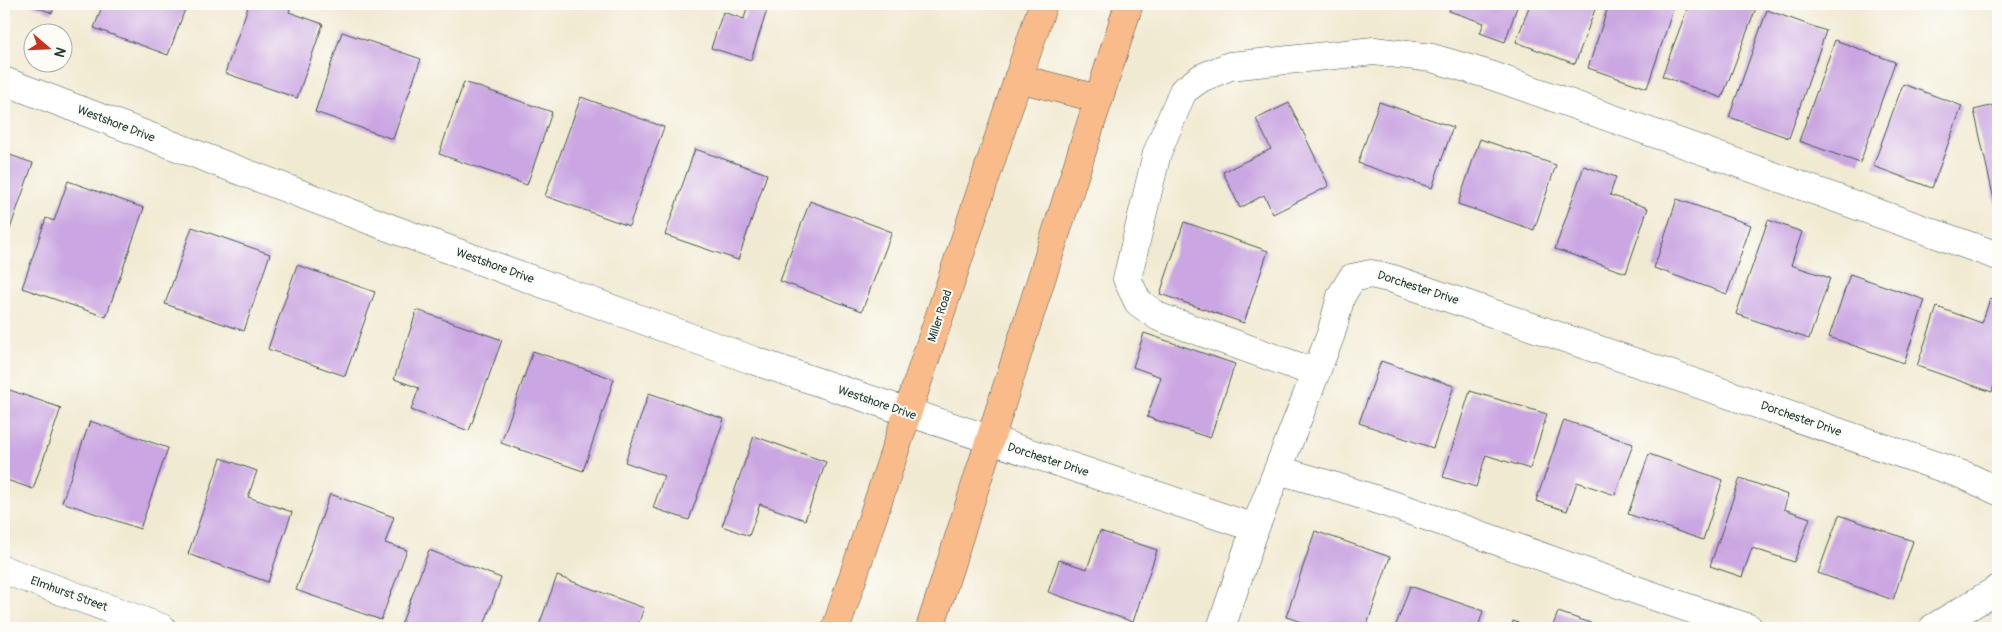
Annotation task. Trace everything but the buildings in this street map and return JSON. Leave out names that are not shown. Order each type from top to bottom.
[{"type":"main road","name":"Miller Road","points":[[836,628],[909,413],[1042,4]]},
{"type":"main road","points":[[930,628],[1130,4]]},
{"type":"main road","points":[[1018,78],[1099,99]]},
{"type":"street","points":[[1316,373],[1158,318],[1138,302],[1127,279],[1157,153],[1183,91],[1202,78],[1230,66],[1374,51],[1432,58],[1500,78],[1998,256]]},
{"type":"street","name":"Westshore Drive","points":[[4,81],[402,232],[755,362],[991,441]]},
{"type":"street","name":"Dorchester Drive","points":[[991,441],[1255,528],[1331,334],[1341,296],[1352,278],[1371,274],[1403,282],[1966,476],[1998,492]]},
{"type":"street","points":[[1278,470],[1345,489],[1526,550],[1682,607],[1749,628]]},
{"type":"street","points":[[1221,628],[1255,528]]},
{"type":"street","name":"Elmhurst Street","points":[[4,570],[162,628]]},
{"type":"street","points":[[1934,628],[1998,589]]}]
